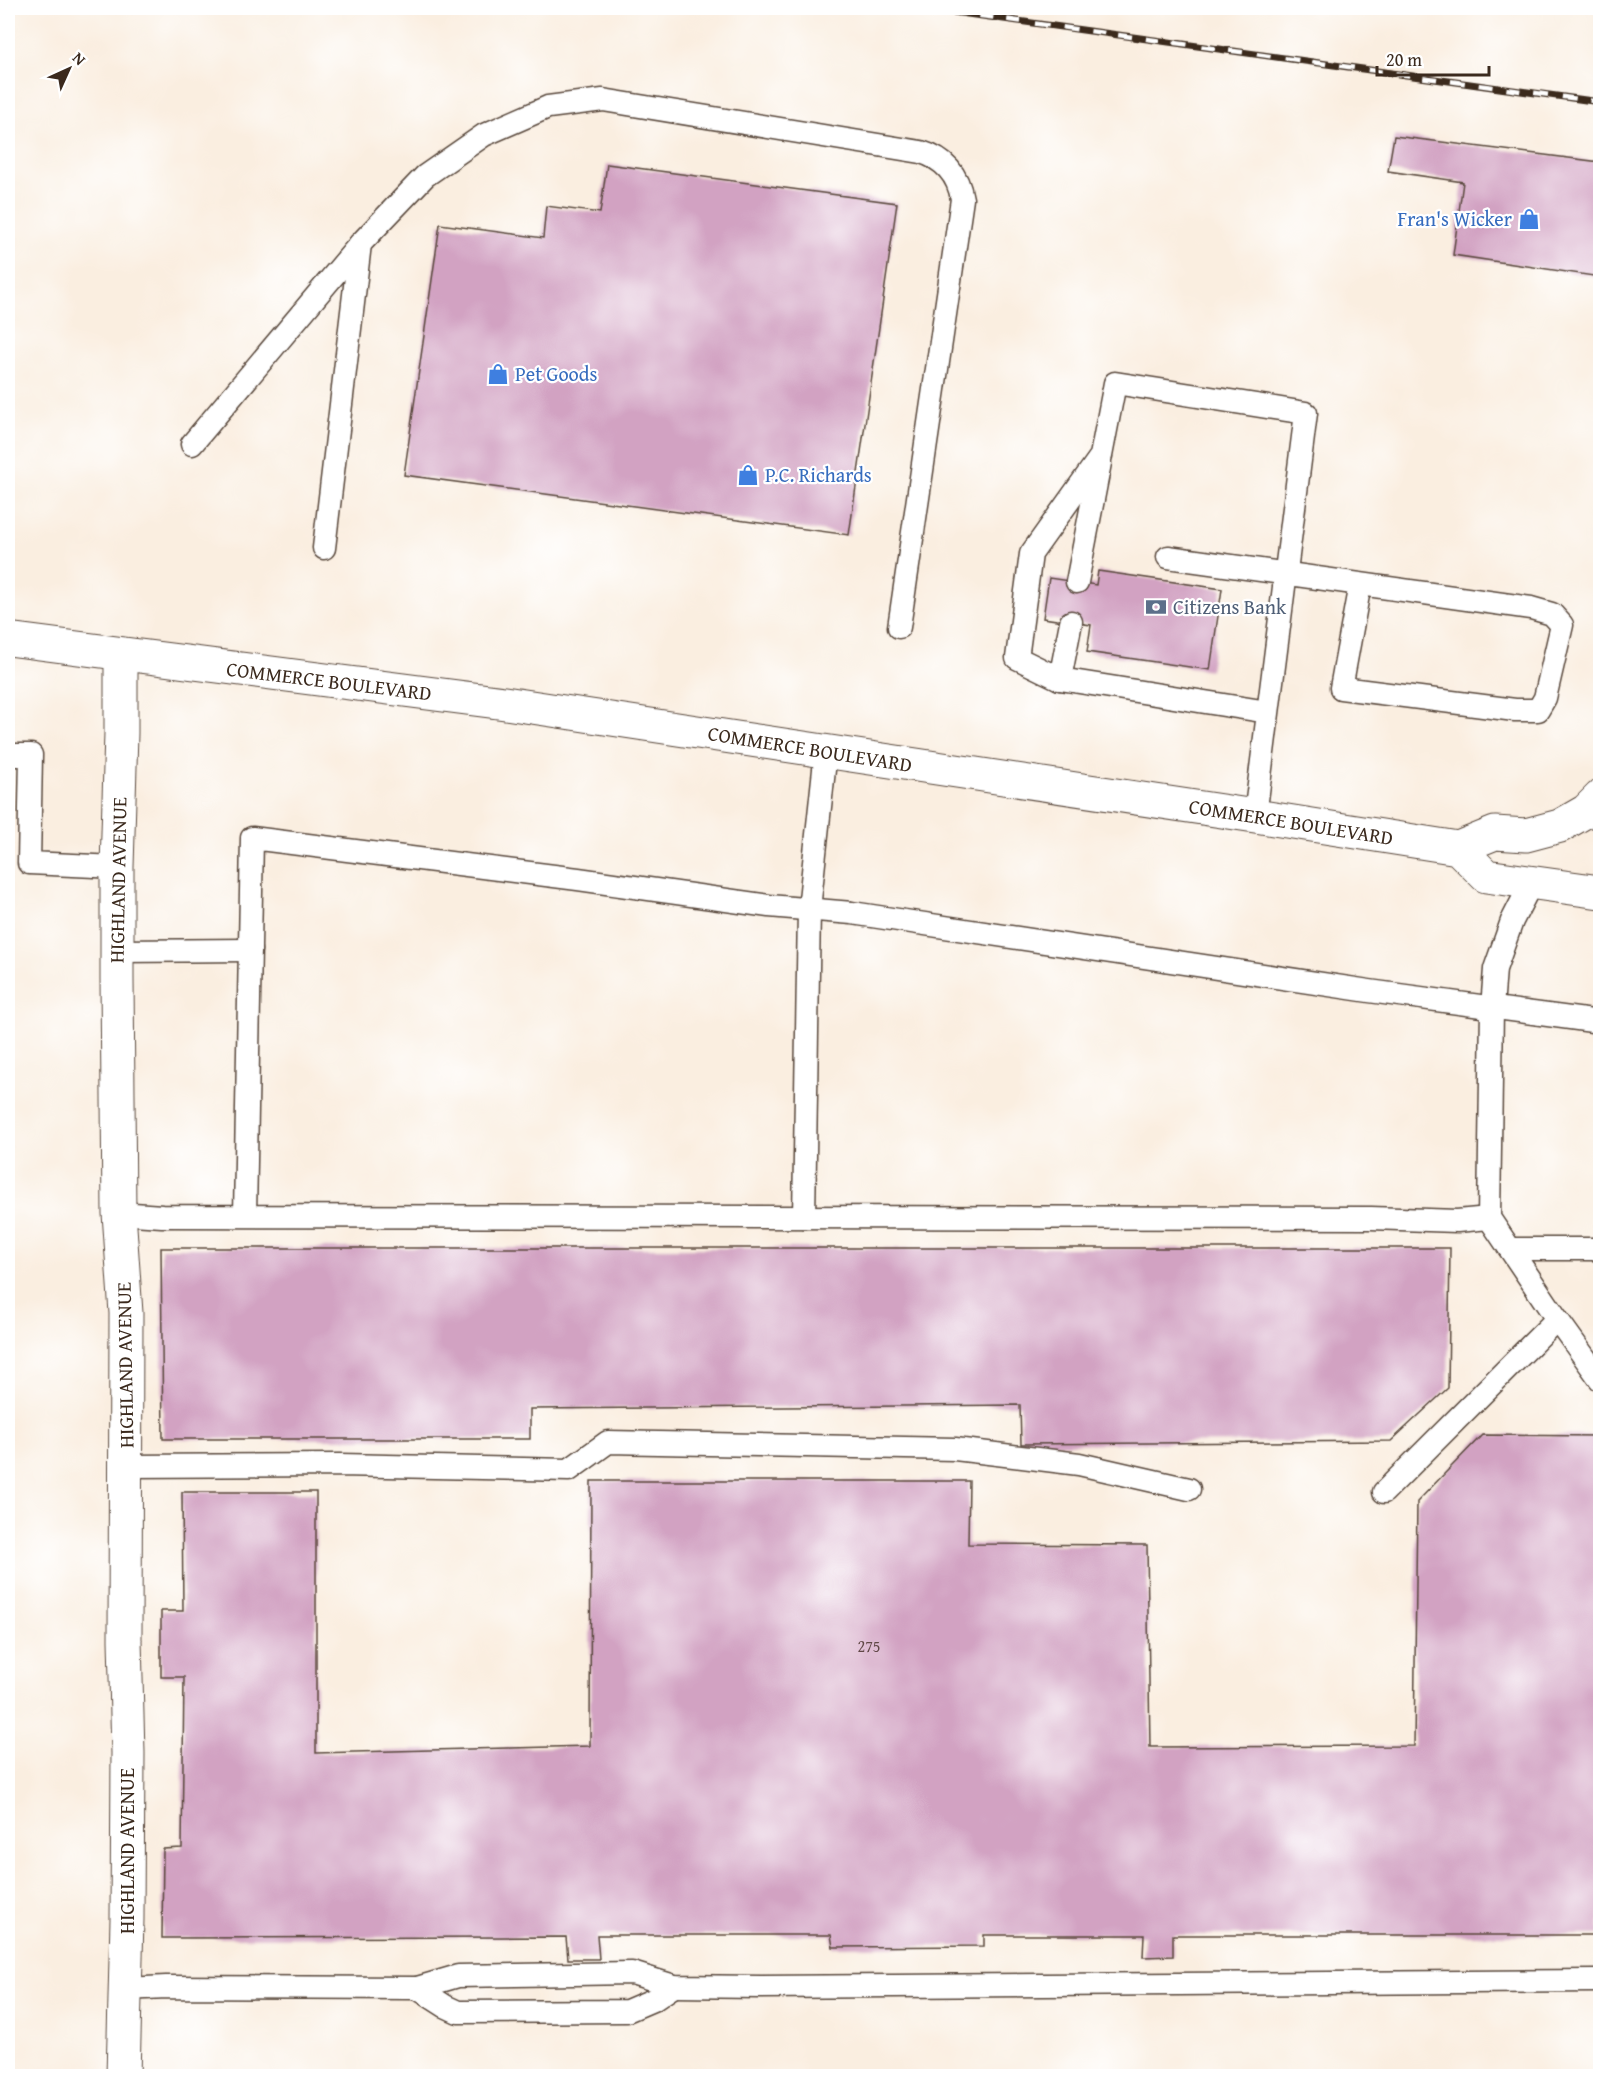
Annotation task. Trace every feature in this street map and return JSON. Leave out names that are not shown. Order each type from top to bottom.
[{"type":"street","name":"COMMERCE BOULEVARD","points":[[8,639],[505,703],[1458,848]]},
{"type":"street","name":"HIGHLAND AVENUE","points":[[121,654],[117,951],[119,1213],[126,1314],[125,1640],[128,1753],[123,2076]]},
{"type":"street","points":[[1596,887],[1486,876],[1458,848],[1495,833],[1526,835],[1560,826],[1586,811],[1600,797]]},
{"type":"lane","points":[[192,444],[360,244],[425,176],[484,135],[548,107],[603,100],[921,152],[944,163],[953,173],[960,186],[962,199],[898,627]]},
{"type":"lane","points":[[324,548],[360,244]]},
{"type":"lane","points":[[1077,582],[1116,383],[1306,413],[1255,816]]},
{"type":"lane","points":[[1101,456],[1031,554],[1017,658],[1060,679],[1268,712]]},
{"type":"lane","points":[[1168,556],[1531,608],[1552,614],[1562,625],[1545,698],[1538,710],[1515,710],[1341,688],[1360,584]]},
{"type":"lane","points":[[1060,679],[1071,622]]},
{"type":"lane","points":[[804,1217],[809,909],[826,751]]},
{"type":"lane","points":[[8,755],[30,755],[29,863],[117,867]]},
{"type":"lane","points":[[245,1215],[252,838],[578,879],[769,906],[852,913],[1491,1008],[1600,1022]]},
{"type":"lane","points":[[1532,882],[1512,921],[1495,969],[1491,1008],[1490,1218],[1600,1379]]},
{"type":"lane","points":[[117,951],[250,950]]},
{"type":"lane","points":[[119,1213],[162,1216],[1371,1218],[1457,1221],[1490,1218]]},
{"type":"lane","points":[[1510,1249],[1600,1250]]},
{"type":"lane","points":[[1384,1492],[1557,1319]]},
{"type":"lane","points":[[127,1466],[340,1465],[569,1470],[608,1442],[955,1449],[1079,1464],[1189,1489]]},
{"type":"lane","points":[[126,1989],[166,1987],[417,1988],[458,1976],[632,1973],[674,1986],[1600,1981]]},
{"type":"lane","points":[[417,1988],[458,2012],[627,2011],[655,1999],[674,1986]]},
{"type":"building","name":"Fran's Wicker","points":[[1394,136],[1600,162],[1600,277],[1453,255],[1463,182],[1388,171]]},
{"type":"building","points":[[607,164],[897,203],[849,535],[404,475],[440,224],[543,238],[546,206],[600,213]]},
{"type":"building","name":"Citizens Bank","points":[[1098,571],[1222,589],[1210,670],[1087,652],[1091,625],[1043,618],[1049,578],[1096,585]]},
{"type":"building","points":[[161,1248],[1450,1248],[1448,1388],[1391,1441],[1021,1444],[1020,1405],[530,1409],[530,1439],[163,1439]]},
{"type":"building","points":[[1482,1435],[1600,1436],[1600,1935],[1173,1935],[1173,1956],[1143,1957],[1144,1935],[984,1935],[984,1946],[833,1947],[831,1935],[597,1935],[599,1959],[568,1959],[566,1937],[162,1938],[163,1849],[182,1848],[184,1677],[161,1677],[161,1611],[183,1611],[182,1492],[316,1492],[316,1753],[590,1746],[591,1481],[969,1481],[968,1544],[1147,1545],[1150,1747],[1414,1746],[1417,1502]]},
{"type":"railway","points":[[924,8],[1600,102]]},
{"type":"place","name":"Fran's Wicker","points":[[1529,219]]},
{"type":"place","name":"Pet Goods","points":[[498,374]]},
{"type":"place","name":"P.C. Richards","points":[[748,475]]},
{"type":"place","name":"Citizens Bank","points":[[1156,607]]}]
